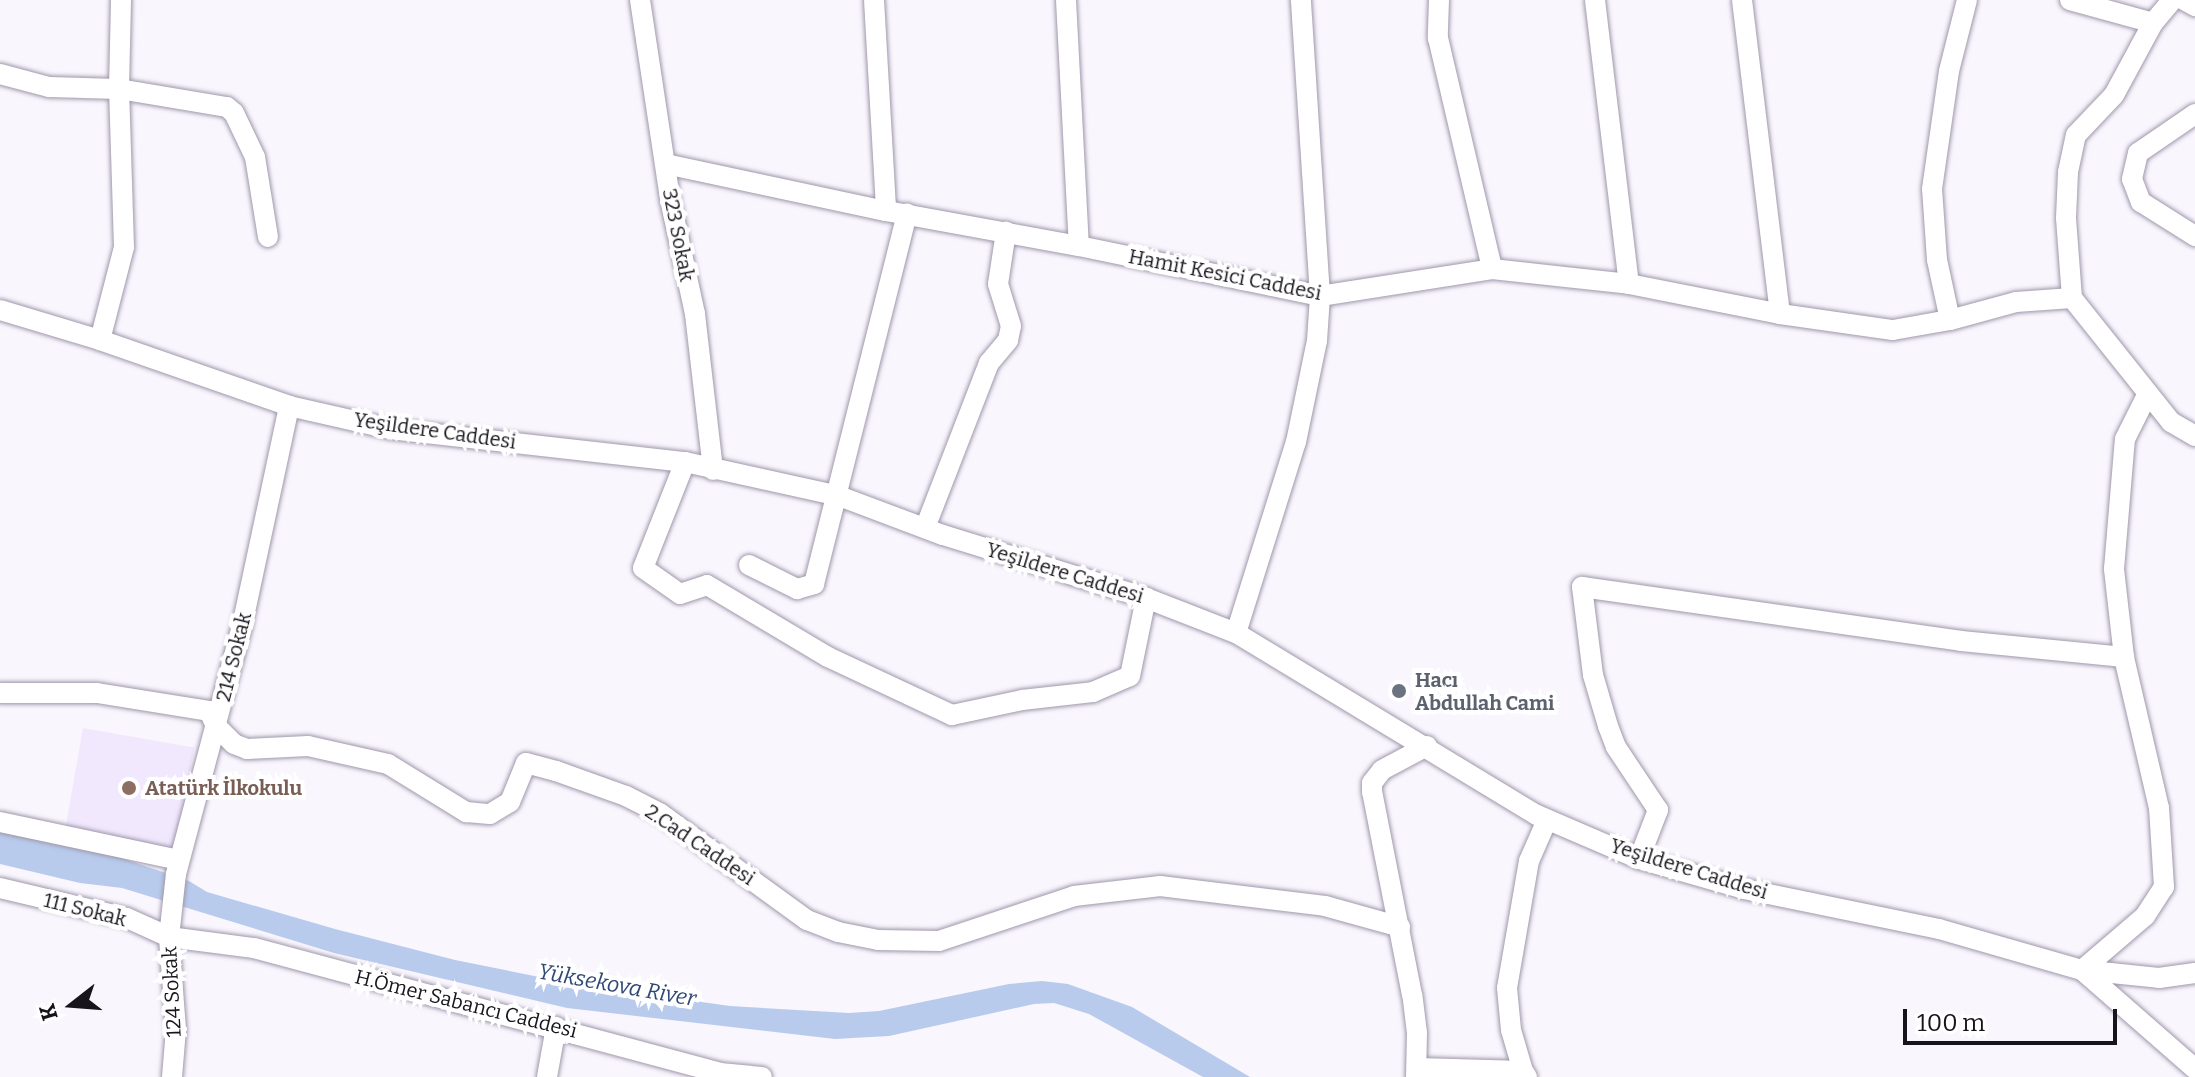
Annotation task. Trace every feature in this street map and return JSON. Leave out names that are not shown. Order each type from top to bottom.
[{"type":"street","points":[[100,340],[124,247],[119,89],[121,0]]},
{"type":"street","name":"323 Sokak","points":[[640,0],[670,199],[695,314],[713,470]]},
{"type":"street","points":[[874,0],[886,211]]},
{"type":"street","points":[[1066,0],[1079,246]]},
{"type":"street","points":[[1236,633],[1296,442],[1317,341],[1320,296],[1301,0]]},
{"type":"street","points":[[1439,0],[1438,38],[1492,269]]},
{"type":"street","points":[[1595,0],[1629,284]]},
{"type":"street","points":[[1742,0],[1780,314]]},
{"type":"street","points":[[1950,320],[1937,260],[1932,189],[1949,71],[1967,0]]},
{"type":"street","points":[[2070,0],[2153,23]]},
{"type":"street","points":[[2172,0],[2153,23],[2114,95],[2076,135],[2068,172],[2066,218],[2072,298],[2171,422],[2195,436]]},
{"type":"street","points":[[2184,0],[2195,6]]},
{"type":"street","points":[[0,74],[49,87],[119,89],[227,107],[234,113],[255,157],[268,237]]},
{"type":"street","points":[[2195,114],[2138,153],[2132,179],[2141,202],[2195,236]]},
{"type":"street","name":"Hamit Kesici Caddesi","points":[[666,164],[886,211],[1079,246],[1320,296],[1492,269],[1629,284],[1780,314],[1868,329],[1893,330],[1950,320],[2016,302],[2072,298]]},
{"type":"street","points":[[749,565],[797,589],[814,584],[839,496],[907,213]]},
{"type":"street","points":[[925,528],[989,363],[1008,340],[1011,326],[998,284],[1006,232]]},
{"type":"street","name":"Yeşildere Caddesi","points":[[0,310],[100,340],[289,406],[390,429],[685,462],[839,496],[925,528],[1146,598],[1236,633],[1547,820],[1639,859],[1744,889],[1939,929],[2082,970],[2159,978],[2195,973]]},
{"type":"street","points":[[2147,395],[2125,439],[2114,569],[2124,657],[2159,808],[2164,887],[2145,916],[2082,970],[2195,1069]]},
{"type":"street","name":"214 Sokak","points":[[171,907],[178,867],[242,626],[289,406]]},
{"type":"street","points":[[685,462],[643,568],[680,594],[707,585],[828,657],[952,715],[1022,700],[1093,692],[1130,676],[1146,598]]},
{"type":"street","points":[[1639,859],[1658,810],[1616,747],[1608,726],[1593,675],[1582,587],[1961,641],[2124,657]]},
{"type":"street","name":"2.Cad Caddesi","points":[[0,693],[97,693],[209,711],[216,726],[234,744],[247,749],[308,746],[388,764],[466,812],[490,814],[510,802],[526,763],[556,771],[626,796],[661,814],[807,920],[838,932],[878,940],[939,941],[1074,896],[1160,886],[1325,906],[1400,927]]},
{"type":"street","points":[[1427,746],[1382,770],[1372,783],[1414,1008],[1417,1072],[1525,1074],[1511,1030],[1507,988],[1529,861],[1547,820]]},
{"type":"street","points":[[0,822],[178,867]]},
{"type":"street","name":"111 Sokak","points":[[0,888],[127,918],[169,937]]},
{"type":"street","name":"124 Sokak","points":[[171,907],[169,937],[176,1029],[172,1077]]},
{"type":"street","name":"H.Ömer Sabancı Caddesi","points":[[169,937],[254,948],[556,1027],[719,1075],[762,1077]]},
{"type":"street","points":[[547,1077],[556,1027]]},
{"type":"shaded area","name":"Atatürk İlkokulu","points":[[83,728],[194,748],[176,849],[65,829]]},
{"type":"water","points":[[0,827],[95,849],[189,881],[207,892],[335,929],[455,960],[574,984],[730,1006],[849,1013],[879,1011],[1009,984],[1042,981],[1068,984],[1132,1007],[1250,1077],[1203,1077],[1089,1014],[1054,1003],[1034,1004],[889,1036],[835,1039],[567,1008],[334,953],[122,888],[80,883],[0,864]]},
{"type":"place","name":"Hacı Abdullah Cami","points":[[1399,691]]},
{"type":"place","name":"Atatürk İlkokulu","points":[[129,788]]},
{"type":"water label","name":"Yüksekova River","points":[[617,985]]}]
